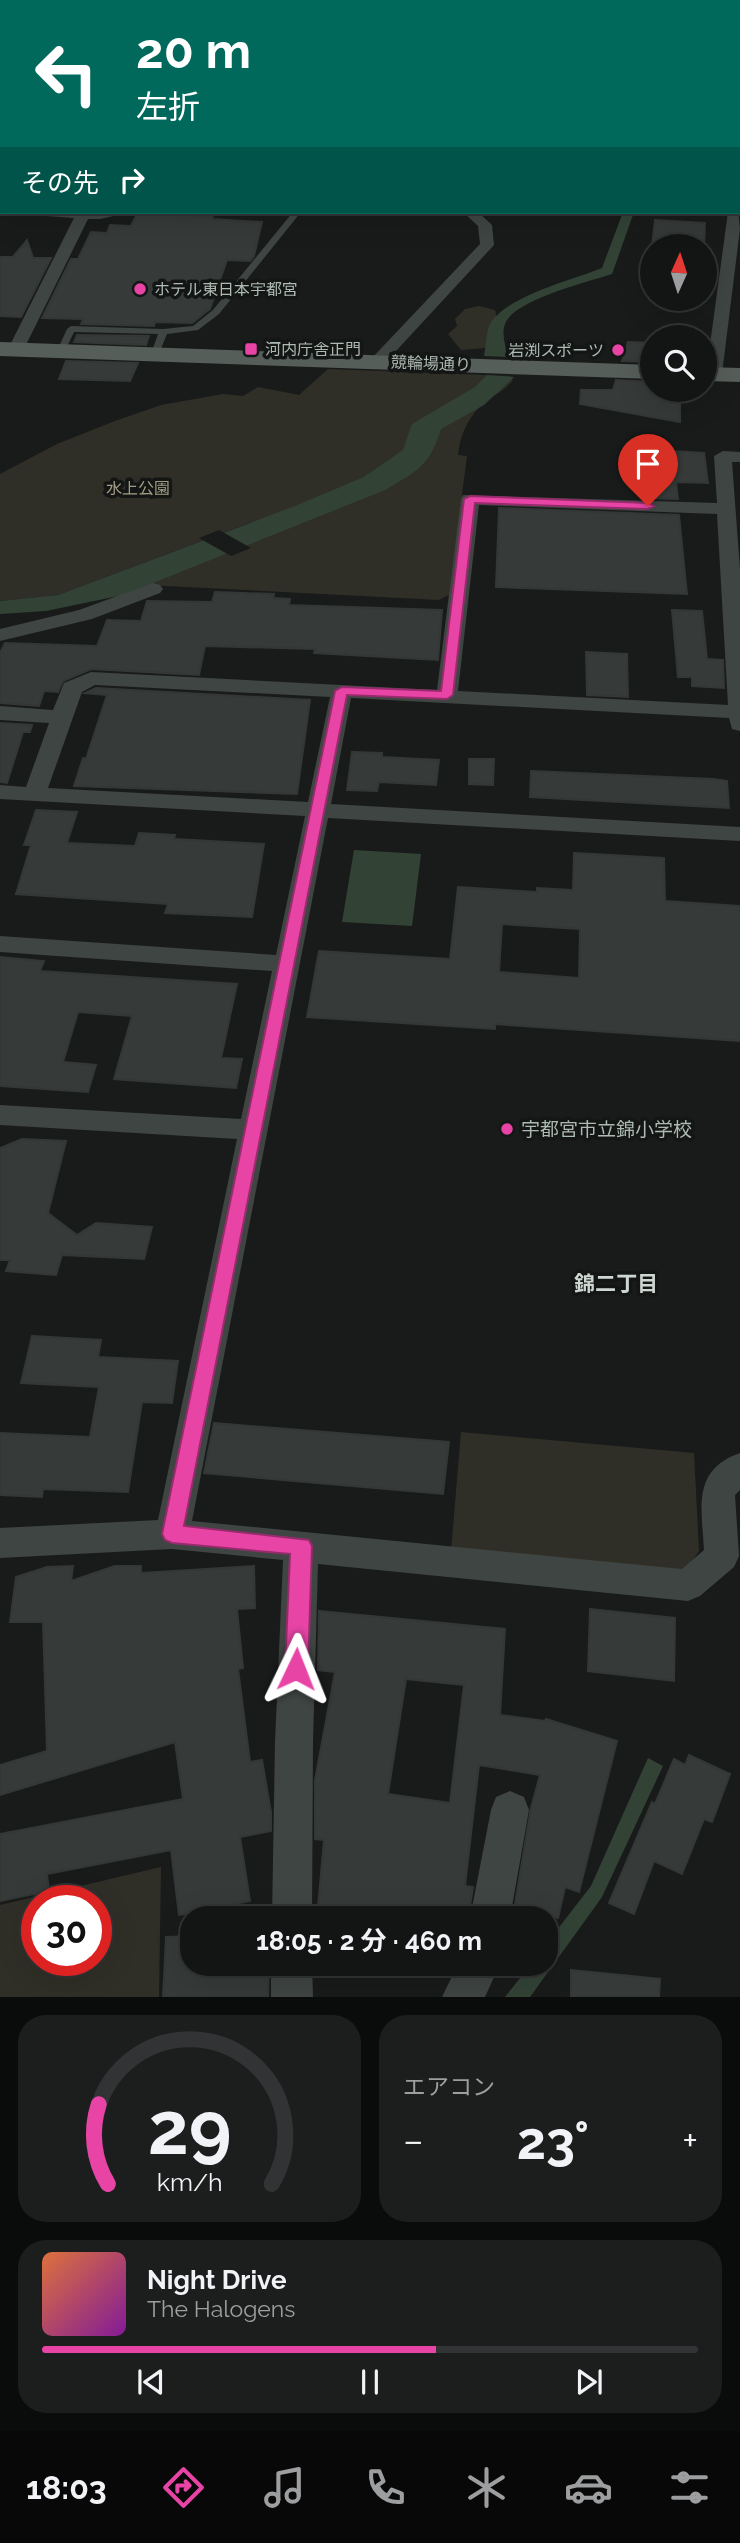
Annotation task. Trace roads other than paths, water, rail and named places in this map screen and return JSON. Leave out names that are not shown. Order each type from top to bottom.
[{"type":"main road","name":"競輪場通り","points":[[8,349],[61,351],[159,343],[378,361],[640,372]]},
{"type":"main road","points":[[717,374],[740,375]]},
{"type":"street","points":[[71,214],[93,214]]},
{"type":"street","points":[[378,361],[487,245],[485,225],[472,214]]},
{"type":"street","points":[[717,329],[735,214]]},
{"type":"street","points":[[8,349],[83,215]]},
{"type":"street","points":[[740,457],[723,456],[740,724]]},
{"type":"street","points":[[447,695],[470,499],[725,509]]},
{"type":"street","points":[[0,635],[85,615],[153,589]]},
{"type":"street","points":[[34,795],[72,688],[91,678],[739,712]]},
{"type":"street","points":[[172,1534],[251,1130],[342,691]]},
{"type":"street","points":[[0,713],[62,717]]},
{"type":"street","points":[[0,792],[740,834]]},
{"type":"street","points":[[0,944],[286,964]]},
{"type":"street","points":[[0,1115],[251,1130]]},
{"type":"street","points":[[0,1544],[172,1534],[688,1585],[722,1556],[718,1490],[740,1468]]},
{"type":"street","points":[[292,1906],[294,1742],[301,1546]]},
{"type":"street","points":[[492,1906],[510,1810]]},
{"type":"street","points":[[292,1976],[292,1997]]},
{"type":"street","points":[[463,1997],[474,1976]]},
{"type":"lane","points":[[159,343],[195,328],[216,312],[296,214]]},
{"type":"place","name":"ホテル東日本宇都宮","points":[[140,289]]},
{"type":"place","name":"河内庁舎正門","points":[[251,349]]},
{"type":"place","name":"岩渕スポーツ","points":[[618,350]]},
{"type":"place","name":"宇都宮市立錦小学校","points":[[507,1129]]},
{"type":"district","name":"錦二丁目","points":[[616,1284]]},
{"type":"park label","name":"水上公園","points":[[138,488]]}]
